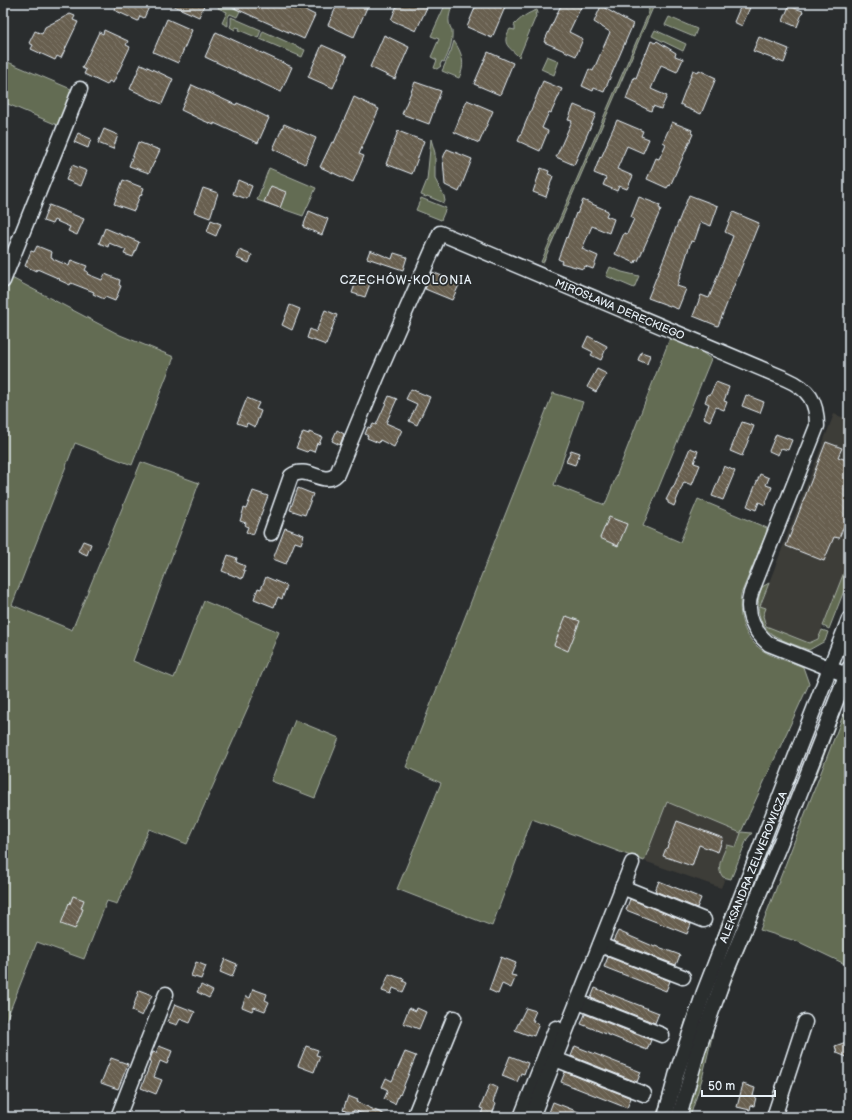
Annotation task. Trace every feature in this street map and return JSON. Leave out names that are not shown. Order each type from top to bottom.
[{"type":"street","points":[[3,282],[80,89]]},
{"type":"street","name":"MIROSŁAWA DERECKIEGO","points":[[270,533],[291,476],[296,472],[303,472],[326,479],[334,478],[337,474],[377,377],[440,234],[800,385],[812,400],[817,416],[817,426],[751,593],[748,606],[754,628],[769,644],[830,668]]},
{"type":"street","name":"ALEKSANDRA ZELWEROWICZA","points":[[665,1117],[677,1072],[704,992],[849,619]]},
{"type":"street","points":[[830,668],[848,673]]},
{"type":"street","name":"ALEKSANDRA ZELWEROWICZA","points":[[679,1117],[698,1050],[714,1002],[780,844],[848,673]]},
{"type":"street","points":[[531,1116],[578,1002],[632,863]]},
{"type":"street","points":[[622,887],[704,920]]},
{"type":"street","points":[[600,945],[683,977]]},
{"type":"street","points":[[118,1117],[166,994]]},
{"type":"street","points":[[578,1002],[662,1035]]},
{"type":"street","points":[[414,1117],[454,1018]]},
{"type":"street","points":[[774,1117],[805,1022]]},
{"type":"street","points":[[531,1116],[556,1028]]},
{"type":"street","points":[[555,1059],[644,1094]]},
{"type":"shaded area","points":[[834,414],[849,420],[849,560],[818,639],[809,643],[766,626],[760,606]]},
{"type":"shaded area","points":[[667,802],[741,833],[736,848],[728,845],[723,877],[725,878],[721,888],[644,861]]},
{"type":"green space","points":[[221,3],[230,3],[229,6],[240,11],[237,17],[230,14],[228,17],[228,26],[222,23],[227,12],[218,8]]},
{"type":"green space","points":[[446,3],[452,3],[449,24],[452,31],[452,39],[444,62],[442,61],[441,66],[437,69],[434,68],[437,60],[431,57],[439,39],[431,36]]},
{"type":"green space","points":[[648,3],[655,3],[543,263],[541,262],[649,12]]},
{"type":"green space","points":[[537,10],[538,13],[535,13],[536,16],[519,57],[507,44],[507,34],[510,29],[515,30],[514,25],[522,18]]},
{"type":"green space","points":[[231,17],[261,30],[258,38],[239,30],[240,28],[236,27],[235,30],[230,27]]},
{"type":"green space","points":[[669,17],[697,29],[694,37],[665,25]]},
{"type":"green space","points":[[655,30],[686,44],[683,51],[652,36]]},
{"type":"green space","points":[[263,31],[305,50],[302,57],[260,39]]},
{"type":"green space","points":[[454,41],[461,54],[463,63],[459,78],[442,71]]},
{"type":"green space","points":[[547,56],[559,61],[554,75],[541,69]]},
{"type":"green space","points":[[3,60],[71,89],[74,95],[62,127],[3,102]]},
{"type":"green space","points":[[431,139],[435,153],[435,179],[444,196],[444,203],[421,195],[427,180]]},
{"type":"green space","points":[[269,168],[316,188],[303,216],[257,200]]},
{"type":"green space","points":[[421,198],[446,208],[441,220],[416,210]]},
{"type":"green space","points":[[610,267],[622,272],[639,276],[634,288],[606,276]]},
{"type":"green space","points":[[8,276],[120,335],[174,357],[132,465],[75,443],[12,605],[72,630],[141,462],[199,483],[133,661],[174,678],[204,601],[279,632],[249,705],[187,844],[149,829],[117,904],[107,901],[84,959],[37,942],[3,1028],[3,289]]},
{"type":"green space","points":[[670,338],[703,353],[711,359],[643,526],[680,542],[698,499],[767,528],[766,534],[741,594],[741,618],[746,632],[756,645],[767,653],[803,667],[809,684],[741,832],[752,833],[747,839],[731,879],[723,877],[720,870],[720,861],[727,845],[736,847],[741,833],[667,802],[644,861],[532,819],[492,926],[397,889],[441,783],[406,767],[553,393],[583,402],[554,485],[605,505]]},
{"type":"green space","points":[[848,562],[849,578],[829,629],[823,626]]},
{"type":"green space","points":[[769,583],[760,606],[766,608],[763,616],[766,626],[809,643],[818,639],[822,630],[828,632],[825,641],[809,650],[775,636],[764,627],[758,607],[762,587]]},
{"type":"green space","points":[[849,700],[849,966],[799,942],[760,930]]},
{"type":"green space","points":[[838,710],[840,713],[815,779],[809,787]]},
{"type":"green space","points":[[295,720],[339,738],[315,798],[271,781]]},
{"type":"green space","points":[[786,846],[784,855],[716,1020],[702,1079],[690,1117],[684,1117],[722,1000]]},
{"type":"green space","points":[[732,897],[733,901],[658,1117],[656,1117],[686,1019]]},
{"type":"building","points":[[117,3],[141,3],[149,7],[144,18],[140,16],[138,21],[114,10]]},
{"type":"building","points":[[167,3],[205,3],[199,17]]},
{"type":"building","points":[[223,3],[291,3],[315,15],[304,39]]},
{"type":"building","points":[[338,3],[369,3],[354,37],[328,25]]},
{"type":"building","points":[[398,3],[429,3],[416,31],[391,20]]},
{"type":"building","points":[[477,3],[500,3],[506,5],[492,38],[467,27]]},
{"type":"building","points":[[562,3],[583,3],[569,32],[583,39],[576,56],[544,42]]},
{"type":"building","points":[[742,3],[751,5],[742,26],[734,22]]},
{"type":"building","points":[[601,6],[633,24],[604,92],[594,88],[593,91],[582,86],[589,69],[593,71],[610,32],[594,22]]},
{"type":"building","points":[[789,6],[803,11],[797,27],[783,21]]},
{"type":"building","points":[[70,14],[75,16],[73,20],[78,22],[61,58],[57,56],[55,60],[31,49],[33,45],[29,43],[35,31],[42,34],[45,27]]},
{"type":"building","points":[[167,19],[192,30],[178,63],[153,52]]},
{"type":"building","points":[[104,30],[128,41],[126,45],[130,47],[113,83],[109,81],[107,85],[84,74],[86,70],[82,68],[99,32],[103,34]]},
{"type":"building","points":[[216,32],[292,67],[281,92],[205,57]]},
{"type":"building","points":[[384,35],[409,47],[395,79],[370,67]]},
{"type":"building","points":[[759,37],[789,49],[784,63],[753,51]]},
{"type":"building","points":[[651,41],[655,43],[657,41],[676,53],[675,56],[683,59],[677,72],[661,65],[651,89],[667,96],[661,109],[653,106],[651,111],[626,99],[634,77],[636,78],[641,62]]},
{"type":"building","points":[[322,45],[347,56],[333,88],[308,77]]},
{"type":"building","points":[[488,52],[513,63],[500,95],[474,84]]},
{"type":"building","points":[[141,64],[173,79],[162,104],[130,89]]},
{"type":"building","points":[[693,70],[698,72],[699,70],[716,78],[701,114],[680,104]]},
{"type":"building","points":[[543,81],[562,89],[542,128],[548,131],[540,151],[518,141]]},
{"type":"building","points":[[415,82],[441,91],[429,124],[402,114]]},
{"type":"building","points":[[192,85],[236,105],[237,103],[249,108],[269,118],[258,143],[181,110]]},
{"type":"building","points":[[354,97],[379,109],[359,154],[364,156],[353,182],[320,167],[332,142],[334,143]]},
{"type":"building","points":[[467,100],[493,111],[479,143],[454,132]]},
{"type":"building","points":[[574,105],[596,114],[574,165],[556,157],[572,121],[568,120]]},
{"type":"building","points":[[617,120],[643,131],[641,136],[649,139],[643,153],[627,146],[617,169],[633,176],[627,189],[619,186],[617,191],[603,185],[606,178],[594,173]]},
{"type":"building","points":[[672,122],[692,130],[691,133],[693,134],[670,186],[669,185],[667,188],[647,179],[656,158],[659,159],[666,144],[663,142]]},
{"type":"building","points":[[284,124],[316,138],[305,164],[273,149]]},
{"type":"building","points":[[104,129],[118,135],[113,149],[98,143]]},
{"type":"building","points":[[398,131],[424,141],[412,174],[386,164]]},
{"type":"building","points":[[78,133],[91,139],[88,148],[74,142]]},
{"type":"building","points":[[138,142],[160,150],[149,173],[129,166]]},
{"type":"building","points":[[447,149],[472,159],[459,192],[445,185],[443,158]]},
{"type":"building","points":[[72,165],[87,171],[81,186],[66,180]]},
{"type":"building","points":[[541,168],[549,171],[548,174],[553,176],[546,197],[533,192]]},
{"type":"building","points":[[123,180],[144,188],[134,211],[114,204]]},
{"type":"building","points":[[238,180],[252,186],[247,199],[233,194]]},
{"type":"building","points":[[271,186],[286,192],[280,208],[264,202]]},
{"type":"building","points":[[203,188],[218,193],[210,218],[194,212]]},
{"type":"building","points":[[689,195],[718,206],[711,226],[701,222],[694,242],[691,241],[677,286],[686,289],[678,309],[648,298]]},
{"type":"building","points":[[639,197],[660,205],[659,208],[661,209],[638,261],[636,260],[635,263],[615,254],[624,233],[627,234],[634,219],[631,217]]},
{"type":"building","points":[[583,200],[608,211],[606,216],[614,219],[609,233],[592,226],[582,249],[598,256],[593,269],[585,266],[583,269],[561,263],[562,261],[558,259],[576,213],[577,214]]},
{"type":"building","points":[[49,205],[84,219],[77,235],[68,231],[70,227],[54,220],[52,224],[43,221]]},
{"type":"building","points":[[309,211],[328,219],[322,235],[303,227]]},
{"type":"building","points":[[733,212],[759,223],[718,326],[693,316],[701,295],[709,298],[733,236],[725,232]]},
{"type":"building","points":[[211,220],[221,224],[216,236],[207,232]]},
{"type":"building","points":[[105,228],[139,242],[133,257],[124,254],[126,250],[109,243],[108,247],[99,243]]},
{"type":"building","points":[[37,246],[52,252],[51,257],[53,259],[69,266],[71,260],[87,266],[85,270],[88,272],[87,274],[102,280],[105,274],[120,280],[119,285],[121,286],[115,301],[105,297],[104,299],[93,294],[94,292],[71,283],[70,285],[37,269],[36,271],[25,266],[31,251],[34,252]]},
{"type":"building","points":[[239,250],[252,255],[249,263],[236,258]]},
{"type":"building","points":[[370,250],[392,259],[394,253],[407,257],[403,270],[367,258]]},
{"type":"building","points":[[432,272],[460,283],[452,300],[425,289]]},
{"type":"building","points":[[358,276],[371,281],[365,297],[352,293]]},
{"type":"building","points":[[290,305],[300,309],[292,330],[282,325]]},
{"type":"building","points":[[325,310],[337,315],[326,345],[307,338],[310,329],[316,332]]},
{"type":"building","points":[[588,336],[607,346],[601,360],[591,355],[593,352],[583,347]]},
{"type":"building","points":[[641,352],[650,355],[647,364],[638,360]]},
{"type":"building","points":[[597,369],[607,374],[596,392],[587,387]]},
{"type":"building","points":[[716,382],[729,387],[724,401],[727,402],[724,410],[716,407],[710,421],[704,418],[709,404],[705,402],[708,394],[710,395]]},
{"type":"building","points":[[411,389],[430,397],[417,425],[409,421],[417,404],[406,399]]},
{"type":"building","points":[[746,395],[764,402],[760,413],[742,406]]},
{"type":"building","points":[[389,396],[397,399],[386,423],[402,430],[394,447],[380,440],[379,443],[367,438],[368,436],[365,434],[368,427],[371,428],[373,424],[376,425]]},
{"type":"building","points":[[247,398],[259,403],[256,409],[261,411],[255,427],[247,423],[246,426],[237,423]]},
{"type":"building","points":[[742,422],[754,426],[742,456],[730,451]]},
{"type":"building","points":[[337,430],[344,434],[340,445],[332,441]]},
{"type":"building","points":[[303,432],[309,434],[309,432],[322,437],[319,444],[317,443],[314,452],[309,450],[307,452],[296,448]]},
{"type":"building","points":[[776,434],[792,440],[788,450],[781,448],[778,455],[769,451]]},
{"type":"building","points":[[826,442],[842,448],[838,457],[849,461],[849,513],[839,538],[834,537],[824,561],[786,546]]},
{"type":"building","points":[[690,448],[698,451],[694,463],[700,465],[692,485],[684,482],[674,506],[666,500],[673,488]]},
{"type":"building","points":[[571,450],[580,453],[575,465],[566,462]]},
{"type":"building","points":[[724,466],[735,471],[723,500],[712,496]]},
{"type":"building","points":[[760,474],[769,478],[766,485],[772,487],[765,505],[759,502],[756,510],[747,506]]},
{"type":"building","points":[[298,488],[313,494],[305,515],[290,510]]},
{"type":"building","points":[[253,491],[268,496],[253,535],[246,532],[248,527],[245,525],[246,523],[240,521],[244,508],[246,509]]},
{"type":"building","points":[[609,517],[627,524],[618,546],[600,538]]},
{"type":"building","points":[[285,528],[304,535],[301,544],[295,542],[286,564],[273,559]]},
{"type":"building","points":[[83,541],[91,544],[87,555],[78,551]]},
{"type":"building","points":[[228,555],[237,558],[236,562],[245,566],[242,579],[222,571]]},
{"type":"building","points":[[266,577],[287,586],[282,599],[278,597],[274,607],[254,599],[258,588],[261,589]]},
{"type":"building","points":[[566,616],[580,621],[568,651],[554,645]]},
{"type":"building","points":[[677,821],[723,838],[718,852],[699,845],[692,866],[663,856]]},
{"type":"building","points":[[659,881],[701,898],[697,908],[655,891]]},
{"type":"building","points":[[73,896],[84,900],[81,908],[83,909],[75,929],[61,924]]},
{"type":"building","points":[[630,899],[691,924],[687,934],[626,910]]},
{"type":"building","points":[[618,931],[655,947],[656,946],[680,955],[676,965],[613,941]]},
{"type":"building","points":[[501,957],[516,963],[511,975],[516,976],[511,988],[502,984],[498,994],[489,990]]},
{"type":"building","points":[[608,957],[670,981],[666,991],[604,967]]},
{"type":"building","points":[[225,959],[237,964],[232,977],[220,972]]},
{"type":"building","points":[[196,962],[206,966],[201,979],[191,976]]},
{"type":"building","points":[[389,974],[404,979],[403,981],[407,983],[403,992],[393,988],[391,994],[382,991]]},
{"type":"building","points":[[201,985],[213,991],[209,998],[197,992]]},
{"type":"building","points":[[595,988],[659,1013],[655,1023],[591,998]]},
{"type":"building","points":[[253,989],[267,994],[265,1000],[269,1002],[265,1011],[254,1007],[252,1011],[242,1007],[246,996],[250,998]]},
{"type":"building","points":[[139,990],[152,995],[142,1016],[132,1011]]},
{"type":"building","points":[[175,1004],[195,1012],[190,1023],[180,1019],[177,1025],[168,1022]]},
{"type":"building","points":[[409,1008],[416,1011],[417,1008],[426,1012],[419,1029],[403,1023]]},
{"type":"building","points":[[526,1008],[536,1011],[532,1020],[534,1020],[533,1022],[539,1024],[534,1036],[515,1030]]},
{"type":"building","points":[[585,1014],[651,1040],[647,1050],[581,1024]]},
{"type":"building","points":[[849,1041],[849,1058],[837,1053],[835,1046]]},
{"type":"building","points":[[159,1046],[172,1051],[167,1064],[160,1061],[154,1077],[162,1080],[156,1094],[141,1088],[151,1062],[149,1062],[153,1052],[156,1053]]},
{"type":"building","points":[[306,1046],[318,1050],[316,1055],[320,1056],[314,1072],[298,1066]]},
{"type":"building","points":[[575,1046],[641,1072],[637,1082],[571,1056]]},
{"type":"building","points":[[405,1052],[416,1056],[395,1104],[384,1099],[388,1090],[382,1087],[386,1078],[392,1081]]},
{"type":"building","points":[[510,1056],[528,1063],[524,1074],[521,1073],[517,1082],[502,1076]]},
{"type":"building","points":[[111,1058],[128,1064],[118,1089],[101,1083]]},
{"type":"building","points":[[565,1072],[631,1098],[627,1108],[561,1082]]},
{"type":"building","points":[[490,1084],[498,1088],[493,1102],[496,1104],[491,1117],[480,1117],[483,1109],[480,1108]]},
{"type":"building","points":[[743,1084],[755,1088],[753,1096],[756,1097],[754,1106],[751,1105],[750,1110],[737,1107]]},
{"type":"building","points":[[348,1096],[358,1100],[357,1102],[390,1117],[369,1117],[354,1110],[352,1114],[343,1110]]},
{"type":"building","points":[[553,1102],[589,1116],[554,1117],[548,1115]]},
{"type":"district","name":"CZECHÓW-KOLONIA","points":[[406,280]]}]
